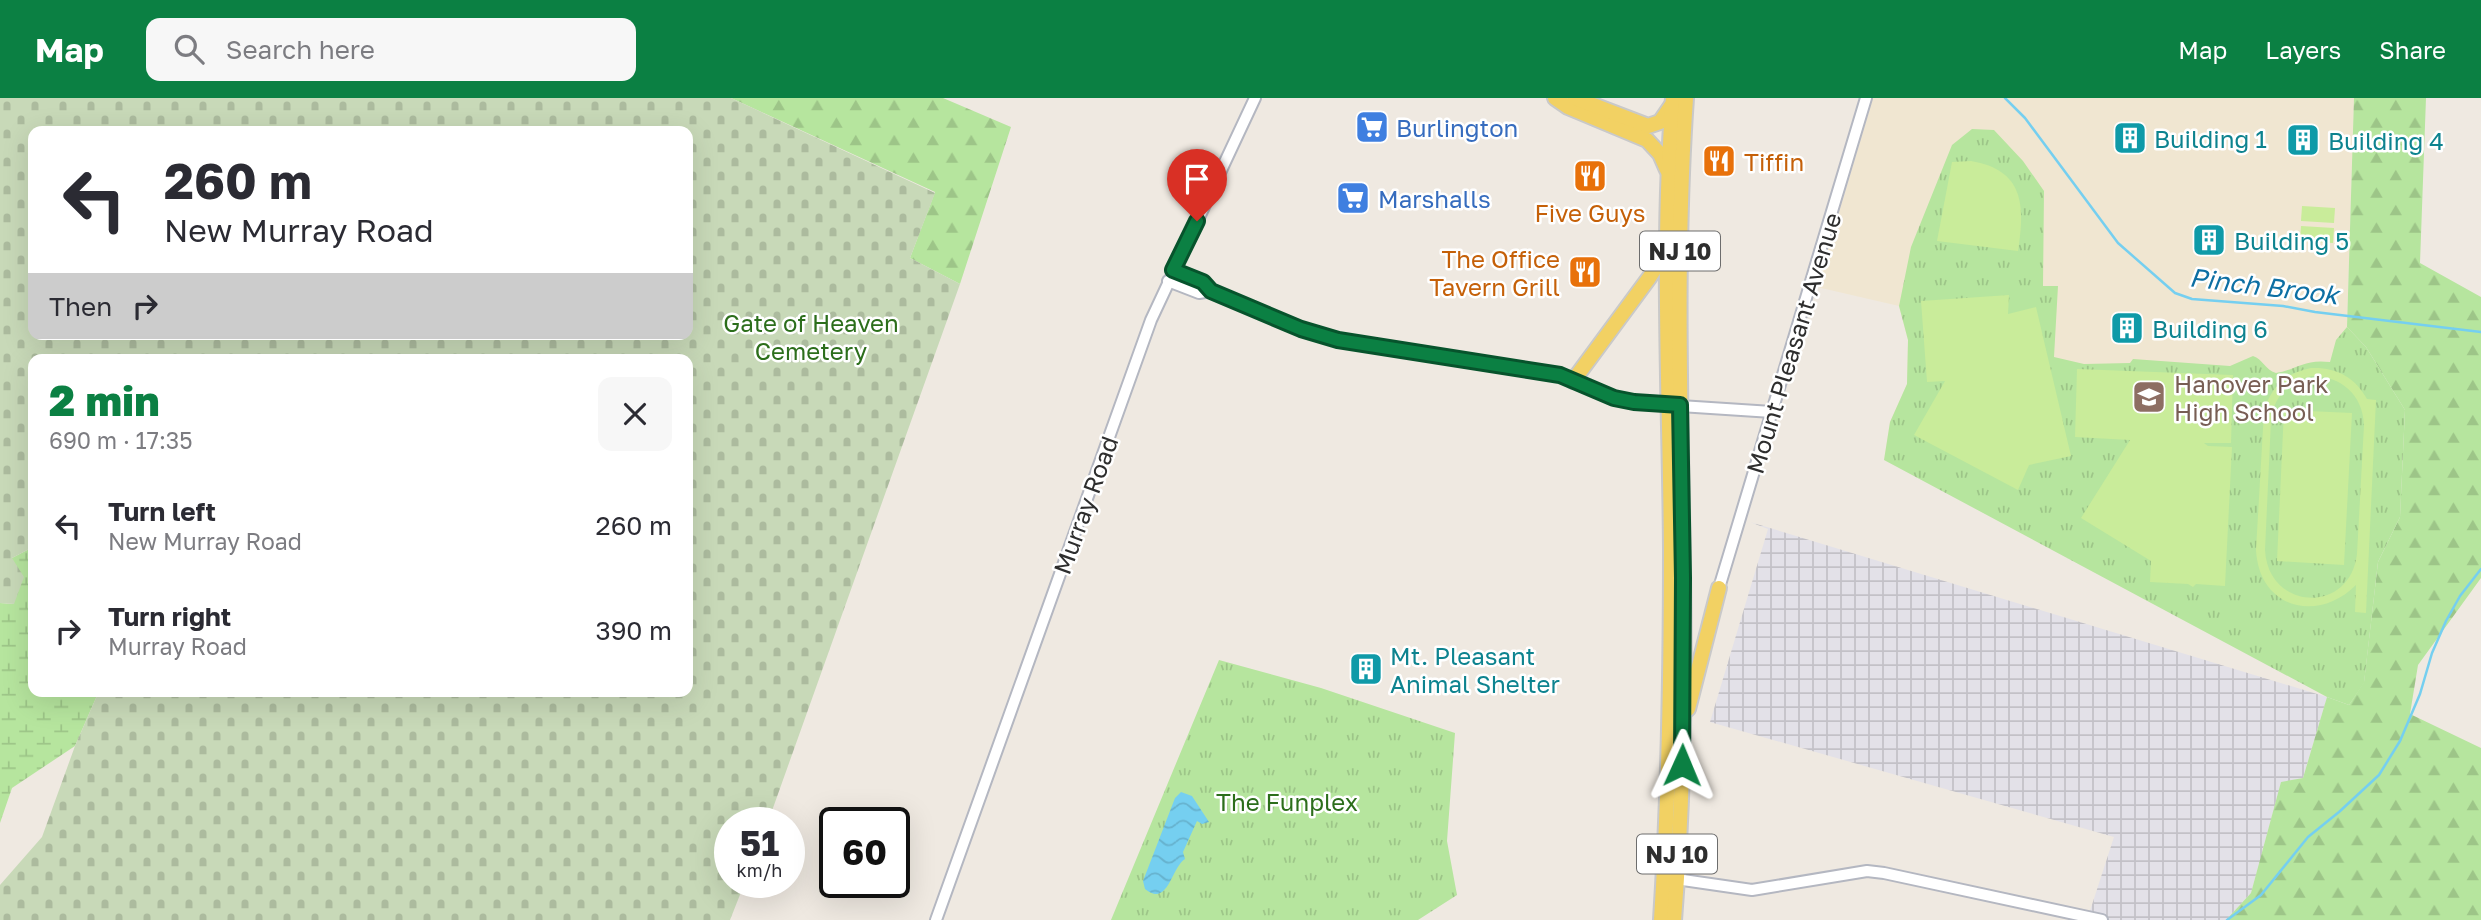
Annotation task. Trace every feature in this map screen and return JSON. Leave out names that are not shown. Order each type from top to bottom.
[{"type":"main road","points":[[1555,98],[1568,107],[1647,140],[1660,154],[1668,176]]},
{"type":"main road","points":[[1575,98],[1648,126],[1660,122],[1677,100]]},
{"type":"main road","name":"NJ 10","points":[[1674,920],[1682,734],[1683,578],[1674,405],[1668,176],[1677,100]]},
{"type":"main road","name":"NJ 10","points":[[1661,920],[1670,702],[1680,211],[1677,100]]},
{"type":"main road","points":[[1573,381],[1656,267],[1668,216]]},
{"type":"main road","points":[[1682,734],[1719,588]]},
{"type":"street","name":"Murray Road","points":[[936,920],[1151,320],[1255,98]]},
{"type":"street","name":"Mount Pleasant Avenue","points":[[1719,588],[1867,98]]},
{"type":"street","points":[[1173,270],[1203,282],[1211,291],[1327,338],[1560,375],[1614,398],[1634,402],[1772,412]]},
{"type":"street","points":[[1168,281],[1199,293],[1211,291]]},
{"type":"street","points":[[1676,879],[1752,890],[1867,871],[2102,920]]},
{"type":"shaded area","name":"Hanover Park High School","points":[[1873,98],[2354,98],[2347,326],[2405,410],[1884,460],[1890,422],[1907,384],[1908,340],[1899,306],[1817,287]]},
{"type":"shaded area","points":[[1750,522],[2327,697],[2303,778],[2281,783],[2251,893],[2226,920],[2087,920],[2114,837],[1710,722],[1768,529]]},
{"type":"green space","name":"Gate of Heaven Cemetery","points":[[0,98],[731,98],[935,193],[910,258],[960,284],[773,807],[714,807],[714,898],[739,898],[730,920],[0,920],[0,885],[42,837],[75,746],[96,697],[693,697],[693,354],[28,354],[28,550],[12,558],[24,577],[14,604],[0,603]]},
{"type":"green space","points":[[731,98],[943,98],[1011,127],[960,284],[910,258],[935,192]]},
{"type":"green space","points":[[2354,98],[2426,98],[2420,263],[2481,297],[2481,578],[2418,665],[2410,714],[2481,748],[2481,920],[2226,920],[2251,893],[2281,782],[2303,778],[2327,697],[2349,705],[2364,682],[2378,562],[2400,517],[2405,410],[2366,347],[2347,327]]},
{"type":"green space","points":[[1972,129],[1994,130],[2023,161],[2044,191],[2043,286],[2058,286],[2054,357],[2084,364],[2130,363],[2133,359],[2230,366],[2253,356],[2276,373],[2307,363],[2330,362],[2336,340],[2347,327],[2366,347],[2405,410],[2400,517],[2378,562],[2364,683],[2349,705],[2327,697],[1884,460],[1890,422],[1907,384],[1908,340],[1899,306],[1911,247],[1952,145]]},
{"type":"green space","points":[[1971,161],[2002,172],[2017,192],[2021,219],[2018,251],[1937,241],[1952,162]]},
{"type":"green space","points":[[2302,206],[2335,208],[2334,223],[2301,221]]},
{"type":"green space","points":[[2301,226],[2334,228],[2333,243],[2300,241]]},
{"type":"green space","points":[[2009,295],[2008,314],[2036,307],[2071,456],[2029,465],[2018,490],[1914,435],[1945,381],[1927,382],[1921,301]]},
{"type":"green space","points":[[2320,368],[2337,372],[2351,379],[2367,399],[2376,400],[2366,613],[2355,612],[2356,585],[2341,597],[2324,604],[2292,604],[2279,597],[2267,585],[2260,570],[2256,550],[2264,411],[2275,388],[2287,377],[2302,370]],"holes":[[[2323,377],[2348,389],[2355,396],[2363,414],[2357,554],[2351,574],[2340,588],[2326,596],[2310,598],[2294,594],[2280,585],[2270,570],[2265,550],[2271,420],[2275,404],[2289,386],[2303,378]]]},
{"type":"green space","points":[[2077,369],[2233,375],[2231,443],[2204,443],[2208,446],[2232,447],[2225,586],[2196,584],[2193,587],[2188,584],[2150,582],[2151,561],[2081,518],[2130,440],[2075,437]]},
{"type":"green space","points":[[2284,410],[2352,413],[2344,565],[2277,561]]},
{"type":"green space","points":[[28,550],[28,697],[96,697],[75,746],[12,788],[0,823],[0,603],[14,604],[12,558]]},
{"type":"green space","name":"The Funplex","points":[[1219,660],[1321,688],[1455,733],[1447,841],[1457,895],[1418,920],[1111,920]]},
{"type":"water","points":[[1181,792],[1192,796],[1209,822],[1202,824],[1197,821],[1183,852],[1185,859],[1164,890],[1153,894],[1145,889],[1143,881],[1175,798]]},
{"type":"waterway","name":"Pinch Brook","points":[[2005,98],[2025,118],[2118,243],[2175,293],[2192,299],[2283,306],[2481,332]]},
{"type":"waterway","points":[[2227,920],[2261,895],[2308,837],[2379,775],[2400,741],[2446,621],[2460,596],[2481,569]]},
{"type":"place","name":"Burlington","points":[[1372,127]]},
{"type":"place","name":"Building 1","points":[[2130,138]]},
{"type":"place","name":"Building 4","points":[[2303,140]]},
{"type":"place","name":"Tiffin","points":[[1719,161]]},
{"type":"place","name":"Five Guys","points":[[1590,176]]},
{"type":"place","name":"Marshalls","points":[[1353,198]]},
{"type":"place","name":"Building 5","points":[[2209,240]]},
{"type":"place","name":"The Office Tavern Grill","points":[[1585,272]]},
{"type":"place","name":"Building 6","points":[[2127,328]]},
{"type":"place","name":"Hanover Park High School","points":[[2149,397]]},
{"type":"place","name":"Mt. Pleasant Animal Shelter","points":[[1366,669]]},
{"type":"route","points":[[1197,221],[1173,270],[1203,282],[1211,291],[1317,335],[1560,375],[1614,398],[1648,404],[1680,405],[1682,765]]}]
